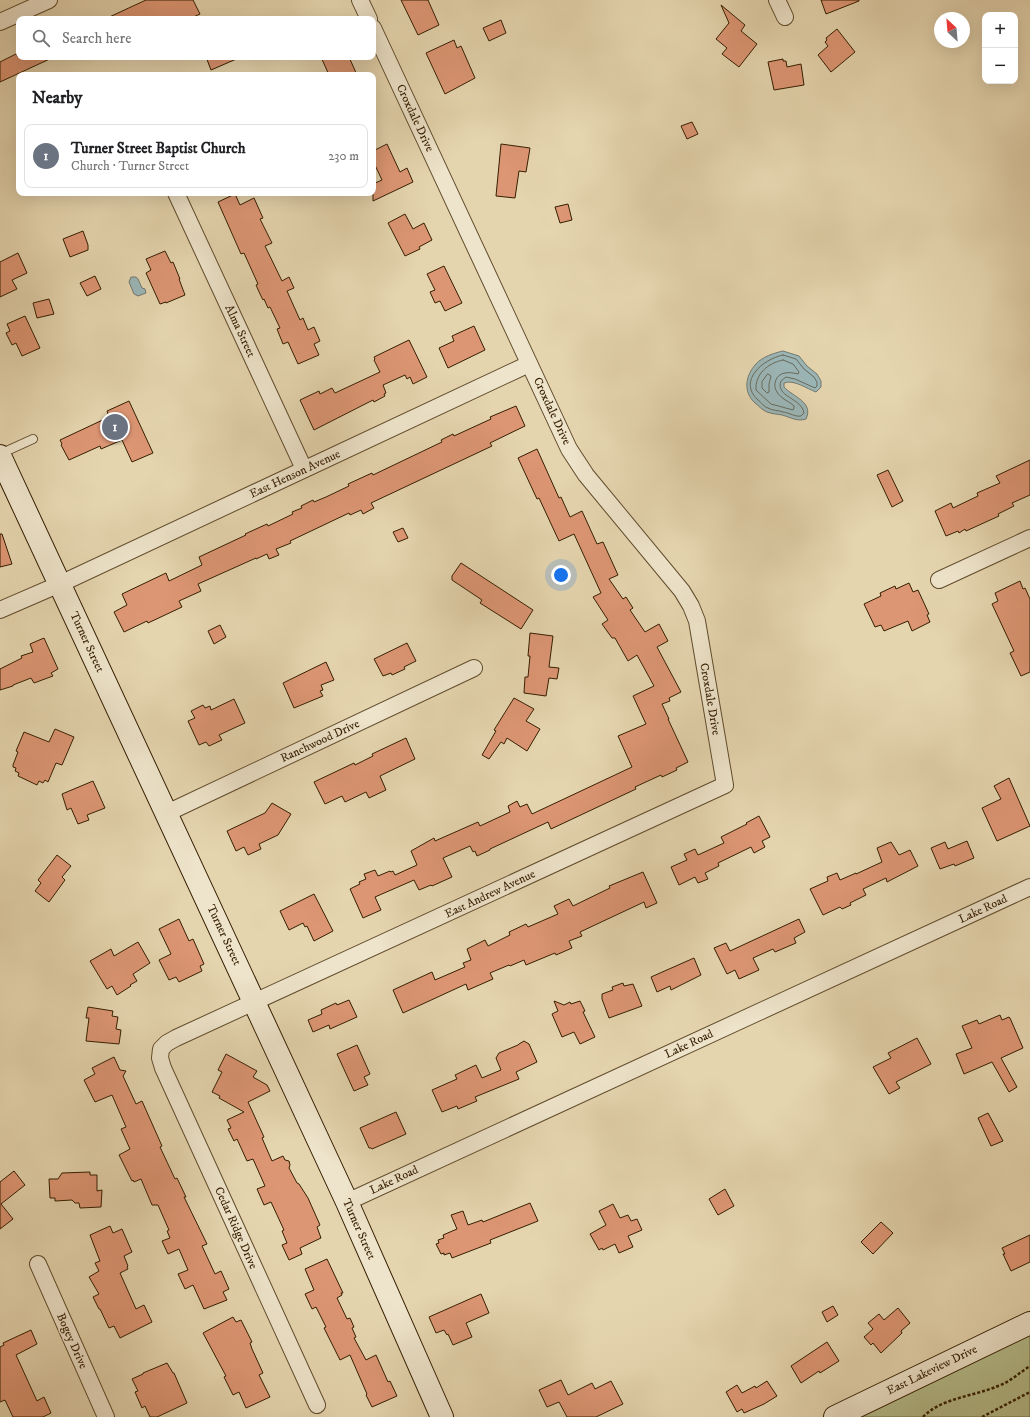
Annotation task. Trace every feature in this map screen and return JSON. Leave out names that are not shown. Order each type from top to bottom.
[{"type":"street","points":[[0,22],[49,0]]},
{"type":"street","points":[[360,0],[368,16]]},
{"type":"street","points":[[777,0],[785,17]]},
{"type":"street","name":"Croxdale Drive","points":[[376,34],[569,448],[586,475],[677,585],[691,606],[697,621],[725,786]]},
{"type":"street","name":"Alma Street","points":[[177,196],[304,470]]},
{"type":"street","name":"East Henson Avenue","points":[[0,610],[60,584],[530,364]]},
{"type":"street","name":"Turner Street","points":[[0,455],[347,1202],[442,1417]]},
{"type":"street","points":[[939,580],[1030,538]]},
{"type":"street","name":"Ranchwood Drive","points":[[167,813],[474,668]]},
{"type":"street","name":"East Andrew Avenue","points":[[161,1049],[167,1043],[176,1038],[725,786]]},
{"type":"street","name":"Lake Road","points":[[347,1202],[1030,887]]},
{"type":"street","name":"Cedar Ridge Drive","points":[[161,1049],[160,1058],[163,1068],[316,1405]]},
{"type":"street","name":"Bogey Drive","points":[[38,1264],[106,1417]]},
{"type":"street","name":"East Lakeview Drive","points":[[835,1417],[1030,1323]]},
{"type":"lane","points":[[0,455],[33,439]]},
{"type":"path","points":[[923,1417],[935,1407],[972,1394],[983,1392],[1008,1382],[1030,1366]]},
{"type":"path","points":[[982,1417],[1030,1392]]},
{"type":"green space","points":[[1030,1323],[1030,1417],[835,1417]]},
{"type":"water","points":[[131,277],[136,277],[138,279],[146,293],[138,296],[134,294],[129,282]]},
{"type":"water","points":[[783,351],[799,356],[807,366],[817,374],[821,381],[821,387],[816,392],[796,383],[784,383],[784,387],[788,391],[805,404],[808,413],[806,419],[803,420],[797,420],[767,412],[751,399],[747,389],[748,379],[756,364],[765,357]]},
{"type":"building","points":[[146,0],[193,0],[200,14],[196,16],[111,16]]},
{"type":"building","points":[[401,0],[428,0],[439,25],[418,35]]},
{"type":"building","points":[[821,0],[859,0],[859,1],[826,14]]},
{"type":"building","points":[[721,5],[745,25],[741,31],[757,44],[739,67],[722,54],[727,48],[716,39],[729,23]]},
{"type":"building","points":[[501,20],[506,33],[489,41],[483,28]]},
{"type":"building","points":[[837,29],[855,52],[831,72],[818,55],[828,46],[825,42],[827,40],[826,38]]},
{"type":"building","points":[[454,40],[457,48],[461,46],[475,78],[445,94],[426,53]]},
{"type":"building","points":[[16,54],[16,60],[48,60],[22,72],[16,72],[16,75],[0,82],[0,62]]},
{"type":"building","points":[[783,59],[783,61],[786,61],[787,67],[801,64],[804,85],[774,90],[768,62]]},
{"type":"building","points":[[207,60],[234,60],[211,70]]},
{"type":"building","points":[[322,60],[350,60],[356,72],[328,72]]},
{"type":"building","points":[[692,122],[698,134],[687,139],[681,126]]},
{"type":"building","points":[[387,144],[400,172],[407,168],[413,182],[373,201],[373,196],[376,196],[376,183],[382,180],[376,167],[376,150]]},
{"type":"building","points":[[501,144],[530,148],[526,172],[519,171],[515,198],[496,196]]},
{"type":"building","points":[[231,196],[236,196],[240,205],[254,198],[263,218],[260,219],[272,243],[265,246],[282,281],[289,277],[294,288],[287,291],[300,320],[303,318],[308,330],[314,327],[320,341],[314,344],[319,355],[298,364],[288,342],[283,344],[277,329],[280,328],[270,307],[268,308],[260,294],[256,285],[258,284],[244,253],[241,254],[218,202]]},
{"type":"building","points":[[568,204],[572,220],[560,223],[555,207]]},
{"type":"building","points":[[405,214],[413,229],[424,223],[432,240],[419,247],[420,249],[405,256],[388,223]]},
{"type":"building","points":[[83,231],[88,245],[88,250],[70,257],[63,239]]},
{"type":"building","points":[[165,251],[171,263],[173,262],[185,295],[160,304],[146,273],[151,270],[146,259]]},
{"type":"building","points":[[18,253],[27,273],[12,280],[17,289],[0,297],[0,262]]},
{"type":"building","points":[[444,266],[462,303],[445,311],[440,301],[435,303],[430,292],[435,290],[427,274]]},
{"type":"building","points":[[95,276],[101,289],[87,296],[80,283]]},
{"type":"building","points":[[49,299],[54,314],[37,318],[33,303]]},
{"type":"building","points":[[25,316],[40,348],[22,356],[16,343],[12,345],[6,333],[10,331],[7,324]]},
{"type":"building","points":[[474,326],[485,350],[448,368],[439,348],[454,341],[452,336]]},
{"type":"building","points":[[409,340],[427,377],[413,384],[410,377],[407,379],[405,375],[383,385],[386,393],[384,394],[385,396],[374,402],[373,400],[314,430],[300,400],[319,391],[320,394],[332,388],[335,393],[380,372],[374,357]]},
{"type":"building","points":[[129,401],[153,453],[132,462],[122,440],[101,449],[100,446],[69,460],[60,440],[109,417],[107,411]]},
{"type":"building","points":[[516,406],[525,426],[490,443],[492,446],[371,503],[374,508],[363,514],[361,510],[350,515],[349,513],[290,541],[291,543],[276,549],[279,555],[269,559],[267,554],[198,584],[201,591],[179,601],[182,607],[148,623],[147,621],[124,632],[114,612],[127,605],[122,594],[166,573],[169,581],[202,565],[199,557],[246,535],[245,534],[267,524],[268,526],[293,514],[292,512],[302,508],[301,506],[313,500],[314,502],[326,497],[349,486],[348,484],[372,473],[373,475],[442,442],[441,440],[453,434],[454,436],[491,419],[490,417]]},
{"type":"building","points":[[537,449],[559,498],[561,497],[570,517],[582,511],[597,544],[603,542],[618,575],[609,579],[623,599],[626,597],[633,608],[630,610],[645,632],[659,624],[668,641],[657,647],[681,692],[669,698],[670,701],[662,704],[688,762],[676,768],[677,770],[662,777],[661,775],[635,787],[636,789],[551,829],[548,822],[477,856],[475,851],[473,852],[470,846],[443,858],[452,877],[419,890],[414,880],[375,897],[381,910],[363,918],[350,889],[366,879],[364,874],[375,870],[378,876],[390,871],[393,871],[395,875],[417,865],[411,851],[434,838],[435,841],[478,822],[480,826],[510,812],[508,806],[517,801],[520,807],[527,804],[532,814],[632,767],[618,736],[646,724],[633,696],[654,686],[637,655],[628,661],[615,638],[612,638],[602,624],[608,620],[593,597],[601,593],[574,534],[559,541],[539,498],[537,499],[518,458]]},
{"type":"building","points":[[1030,460],[1030,495],[1012,503],[1014,506],[998,514],[999,516],[966,531],[965,529],[959,533],[958,531],[946,536],[935,511],[951,503],[953,508],[978,496],[977,493],[1000,483],[996,476]]},
{"type":"building","points":[[888,470],[903,501],[892,507],[877,475]]},
{"type":"building","points":[[403,528],[408,538],[398,542],[393,532]]},
{"type":"building","points":[[0,534],[2,534],[12,564],[0,567]]},
{"type":"building","points":[[461,563],[533,610],[521,629],[480,603],[482,600],[452,580],[452,576]]},
{"type":"building","points":[[1020,581],[1023,589],[1025,588],[1030,599],[1030,672],[1021,676],[1010,653],[1014,651],[992,604],[998,601],[995,593]]},
{"type":"building","points":[[909,583],[913,592],[918,590],[929,614],[927,615],[930,622],[912,631],[908,621],[884,631],[881,625],[875,627],[864,604],[881,596],[880,593],[895,586],[896,589]]},
{"type":"building","points":[[220,625],[226,637],[214,644],[208,631]]},
{"type":"building","points":[[530,633],[553,636],[549,667],[559,668],[557,679],[549,678],[546,696],[524,693],[525,677],[528,677]]},
{"type":"building","points":[[44,638],[58,669],[51,673],[53,676],[34,683],[31,678],[0,690],[0,669],[22,658],[21,656],[33,652],[30,644]]},
{"type":"building","points":[[407,643],[416,661],[404,667],[405,669],[392,675],[391,673],[383,676],[374,659]]},
{"type":"building","points":[[326,662],[334,680],[321,685],[323,690],[320,691],[323,696],[294,708],[283,683]]},
{"type":"building","points":[[514,698],[534,709],[526,721],[540,729],[527,751],[507,738],[504,744],[501,742],[489,759],[482,755],[496,731],[494,730]]},
{"type":"building","points":[[234,699],[245,723],[219,735],[222,740],[209,746],[206,742],[199,745],[188,721],[195,718],[191,711],[203,705],[205,708],[210,706],[211,710]]},
{"type":"building","points":[[55,729],[74,737],[62,765],[56,763],[48,782],[45,780],[43,783],[39,781],[37,785],[18,776],[19,773],[15,771],[16,768],[13,767],[13,765],[18,752],[16,751],[24,732],[49,742]]},
{"type":"building","points":[[406,738],[415,759],[380,776],[386,790],[369,798],[366,792],[345,802],[342,796],[325,804],[314,782],[354,763],[355,765],[373,756],[372,754]]},
{"type":"building","points":[[1009,778],[1030,826],[997,841],[982,808],[1001,799],[994,786]]},
{"type":"building","points":[[93,781],[105,808],[87,815],[89,820],[78,824],[71,808],[67,810],[62,794]]},
{"type":"building","points":[[272,803],[291,814],[278,835],[259,844],[261,849],[248,855],[244,847],[236,851],[227,831],[265,813]]},
{"type":"building","points":[[759,816],[770,837],[762,841],[765,847],[754,853],[751,847],[718,863],[719,866],[705,873],[708,879],[698,883],[695,877],[679,885],[671,867],[687,860],[684,854],[695,849],[698,855],[724,843],[721,837]]},
{"type":"building","points":[[967,841],[974,858],[955,866],[954,864],[940,869],[931,848],[945,842],[948,849]]},
{"type":"building","points":[[891,842],[899,855],[910,850],[918,866],[887,882],[886,878],[863,889],[866,895],[850,903],[851,905],[842,909],[840,907],[823,915],[810,889],[828,881],[827,877],[837,873],[840,880],[882,862],[877,848]]},
{"type":"building","points":[[57,855],[71,866],[62,877],[65,880],[49,902],[35,891],[41,883],[38,880]]},
{"type":"building","points":[[643,872],[657,903],[646,908],[644,902],[580,932],[582,936],[569,941],[572,948],[556,955],[555,953],[526,965],[524,960],[510,966],[509,965],[490,973],[493,979],[468,990],[466,984],[403,1013],[393,990],[432,972],[435,980],[465,967],[463,963],[471,960],[467,949],[485,940],[488,946],[510,935],[509,932],[526,924],[528,927],[558,914],[554,906],[569,899],[573,906],[610,888],[609,886]]},
{"type":"building","points":[[314,894],[333,931],[314,941],[307,926],[305,927],[303,923],[289,930],[280,911]]},
{"type":"building","points":[[179,919],[189,941],[193,939],[204,964],[200,966],[202,971],[179,982],[176,977],[169,980],[159,960],[171,954],[159,929]]},
{"type":"building","points":[[799,919],[805,932],[794,938],[796,943],[775,952],[773,949],[753,958],[759,970],[739,979],[735,970],[727,974],[714,948],[726,943],[730,951]]},
{"type":"building","points":[[138,942],[150,963],[133,974],[137,981],[117,995],[112,986],[107,989],[90,961],[111,949],[114,956]]},
{"type":"building","points":[[694,958],[701,975],[671,990],[670,986],[657,992],[651,977]]},
{"type":"building","points":[[623,983],[624,986],[633,984],[642,1006],[609,1018],[602,999],[602,994],[613,990],[612,987]]},
{"type":"building","points":[[349,1000],[357,1017],[330,1029],[329,1025],[313,1032],[308,1020],[322,1014],[321,1010],[336,1003],[337,1005]]},
{"type":"building","points":[[554,1001],[564,1005],[570,1002],[571,1004],[580,1001],[585,1011],[583,1012],[595,1037],[580,1044],[574,1032],[562,1037],[552,1014],[558,1011]]},
{"type":"building","points":[[88,1007],[113,1011],[112,1016],[118,1017],[116,1029],[121,1030],[119,1044],[86,1041],[89,1018],[86,1018]]},
{"type":"building","points":[[1000,1015],[1002,1020],[1009,1017],[1010,1018],[1023,1048],[1001,1058],[1017,1087],[1009,1092],[992,1062],[964,1074],[956,1054],[972,1048],[962,1026],[977,1020],[979,1024]]},
{"type":"building","points":[[917,1038],[931,1064],[896,1082],[900,1088],[889,1094],[873,1067],[891,1058],[888,1053]]},
{"type":"building","points":[[524,1041],[529,1044],[537,1062],[516,1072],[519,1079],[475,1097],[477,1101],[458,1109],[457,1106],[442,1112],[432,1090],[457,1079],[455,1075],[476,1065],[482,1078],[501,1070],[496,1058],[499,1053]]},
{"type":"building","points":[[357,1045],[370,1074],[364,1077],[368,1085],[354,1091],[337,1054]]},
{"type":"building","points":[[226,1054],[257,1071],[253,1077],[267,1085],[270,1091],[248,1102],[264,1137],[262,1138],[272,1161],[283,1156],[285,1160],[289,1161],[289,1168],[297,1183],[308,1198],[320,1225],[317,1227],[321,1238],[300,1248],[302,1254],[289,1260],[282,1245],[287,1243],[282,1231],[284,1230],[271,1202],[264,1205],[257,1189],[265,1186],[253,1159],[247,1161],[237,1139],[234,1141],[228,1129],[231,1128],[227,1120],[244,1112],[219,1098],[220,1096],[212,1092],[222,1072],[218,1070]]},
{"type":"building","points":[[114,1057],[120,1070],[126,1071],[123,1076],[136,1104],[142,1101],[162,1146],[160,1147],[175,1179],[177,1178],[186,1197],[184,1197],[207,1244],[202,1246],[215,1274],[221,1271],[229,1289],[223,1292],[227,1300],[204,1309],[193,1285],[185,1289],[178,1274],[188,1270],[179,1249],[168,1254],[162,1241],[170,1238],[167,1231],[169,1230],[158,1205],[152,1205],[141,1179],[134,1182],[133,1180],[132,1181],[119,1155],[130,1149],[121,1129],[126,1127],[112,1095],[95,1102],[84,1080],[95,1074],[92,1068]]},
{"type":"building","points":[[396,1112],[406,1134],[372,1149],[369,1148],[360,1128]]},
{"type":"building","points":[[988,1113],[1003,1141],[991,1146],[978,1118]]},
{"type":"building","points":[[14,1171],[25,1185],[1,1204],[13,1219],[0,1229],[0,1182]]},
{"type":"building","points":[[90,1172],[90,1175],[97,1175],[97,1191],[102,1190],[101,1207],[80,1208],[79,1203],[75,1203],[72,1200],[55,1201],[55,1198],[50,1198],[49,1179],[58,1179],[62,1173]]},
{"type":"building","points":[[725,1189],[734,1206],[718,1215],[709,1199]]},
{"type":"building","points":[[530,1203],[538,1221],[490,1240],[491,1243],[452,1258],[450,1253],[444,1255],[444,1253],[441,1254],[436,1244],[439,1243],[438,1240],[444,1238],[443,1235],[457,1229],[451,1215],[463,1211],[468,1225],[482,1220],[483,1222]]},
{"type":"building","points":[[613,1204],[620,1218],[628,1215],[631,1221],[637,1219],[642,1230],[628,1236],[633,1247],[619,1253],[615,1244],[603,1250],[602,1248],[599,1250],[590,1234],[606,1225],[599,1211]]},
{"type":"building","points":[[881,1222],[893,1233],[873,1254],[861,1242]]},
{"type":"building","points":[[110,1226],[113,1233],[122,1229],[132,1252],[124,1256],[128,1269],[120,1273],[136,1309],[144,1305],[152,1322],[120,1338],[114,1326],[109,1328],[99,1309],[93,1297],[99,1294],[89,1277],[99,1271],[95,1263],[100,1261],[90,1235]]},
{"type":"building","points":[[1030,1235],[1030,1262],[1011,1271],[1003,1254],[1005,1254],[1002,1248]]},
{"type":"building","points":[[327,1259],[343,1293],[341,1293],[342,1295],[337,1298],[347,1319],[350,1318],[354,1327],[352,1328],[356,1337],[354,1338],[366,1360],[376,1355],[388,1382],[390,1381],[397,1396],[372,1407],[350,1355],[340,1360],[324,1328],[326,1327],[316,1307],[312,1309],[305,1294],[314,1290],[305,1269]]},
{"type":"building","points":[[481,1294],[489,1313],[466,1323],[472,1337],[453,1345],[448,1334],[447,1335],[444,1330],[436,1333],[429,1317]]},
{"type":"building","points":[[833,1306],[838,1315],[827,1322],[822,1312]]},
{"type":"building","points":[[898,1308],[910,1323],[881,1353],[873,1343],[871,1345],[864,1337],[873,1329],[868,1323],[879,1314],[884,1320]]},
{"type":"building","points":[[233,1317],[236,1322],[241,1320],[252,1342],[250,1343],[252,1349],[263,1373],[259,1375],[270,1397],[246,1408],[239,1392],[233,1395],[224,1377],[226,1376],[203,1333]]},
{"type":"building","points":[[31,1330],[37,1344],[16,1355],[37,1401],[44,1397],[51,1413],[43,1417],[13,1417],[5,1400],[0,1402],[0,1347],[4,1345],[3,1343]]},
{"type":"building","points":[[827,1342],[839,1361],[820,1373],[819,1371],[801,1383],[791,1366]]},
{"type":"building","points":[[167,1363],[174,1373],[187,1403],[157,1417],[150,1417],[145,1406],[142,1408],[135,1392],[138,1391],[132,1379]]},
{"type":"building","points":[[561,1380],[568,1395],[592,1383],[595,1389],[611,1381],[623,1404],[596,1417],[567,1417],[559,1402],[547,1407],[539,1390]]},
{"type":"building","points":[[767,1381],[777,1396],[744,1413],[742,1409],[737,1412],[726,1392],[737,1385],[742,1393],[755,1386],[756,1388]]},
{"type":"place","name":"Turner Street Baptist Church","points":[[115,427]]}]
